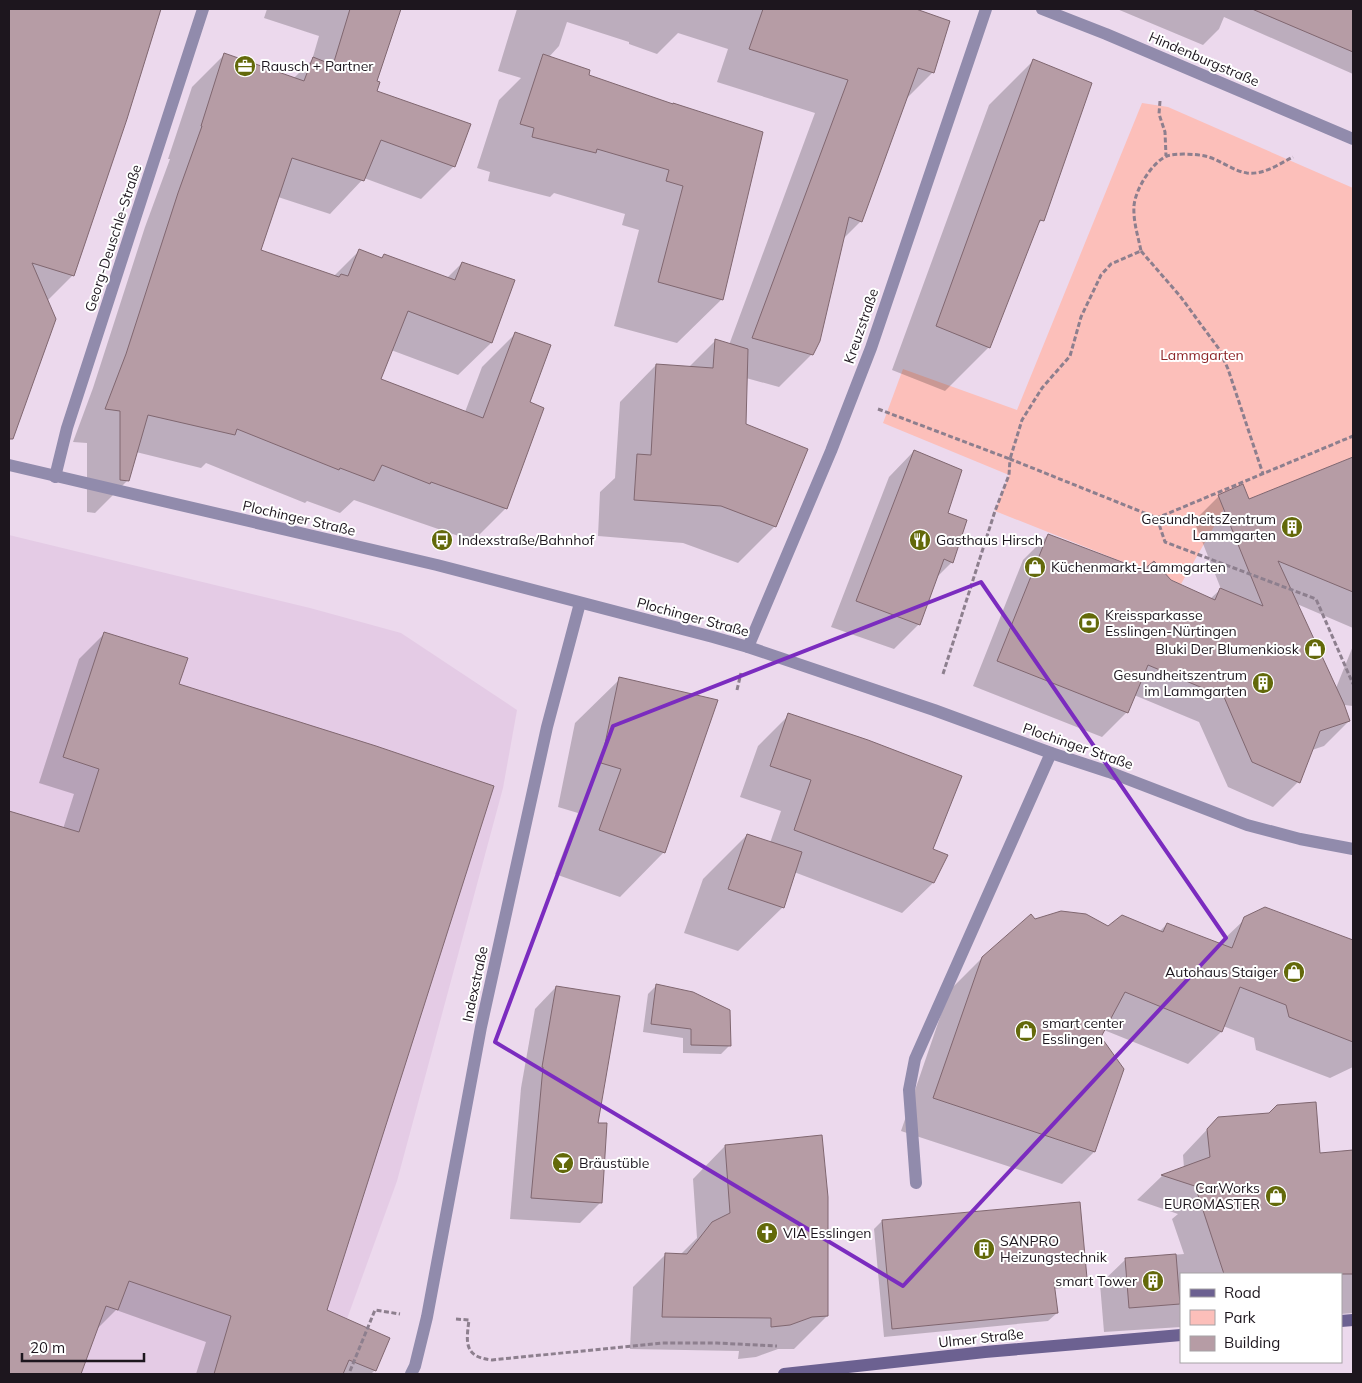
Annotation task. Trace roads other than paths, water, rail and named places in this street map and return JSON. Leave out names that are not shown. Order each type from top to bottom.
[{"type":"main road","name":"Ulmer Straße","points":[[784,1374],[985,1352],[1180,1335]]},
{"type":"street","name":"Georg-Deuschle-Straße","points":[[55,477],[68,428],[203,9]]},
{"type":"street","name":"Kreuzstraße","points":[[748,647],[852,398],[986,9]]},
{"type":"street","name":"Hindenburgstraße","points":[[1042,9],[1106,34],[1353,139]]},
{"type":"street","name":"Plochinger Straße","points":[[9,465],[437,565],[748,647],[1108,772],[1247,825],[1300,839],[1353,849]]},
{"type":"street","name":"Indexstraße","points":[[411,1374],[415,1366],[427,1318],[481,1027],[536,776],[580,603]]},
{"type":"street","points":[[916,1183],[909,1090],[914,1059],[1051,753]]},
{"type":"place","name":"Rausch + Partner","points":[[245,66]]},
{"type":"place","name":"GesundheitsZentrum Lammgarten","points":[[1292,527]]},
{"type":"place","name":"Indexstraße/Bahnhof","points":[[442,540]]},
{"type":"place","name":"Gasthaus Hirsch","points":[[920,540]]},
{"type":"place","name":"Küchenmarkt-Lammgarten","points":[[1035,567]]},
{"type":"place","name":"Kreissparkasse Esslingen-Nürtingen","points":[[1089,623]]},
{"type":"place","name":"Bluki Der Blumenkiosk","points":[[1315,649]]},
{"type":"place","name":"Gesundheitszentrum im Lammgarten","points":[[1263,683]]},
{"type":"place","name":"Autohaus Staiger","points":[[1294,972]]},
{"type":"place","name":"smart center Esslingen","points":[[1026,1031]]},
{"type":"place","name":"Bräustüble","points":[[563,1163]]},
{"type":"place","name":"CarWorks EUROMASTER","points":[[1276,1196]]},
{"type":"place","name":"VIA Esslingen","points":[[767,1233]]},
{"type":"place","name":"SANPRO Heizungstechnik","points":[[984,1249]]},
{"type":"place","name":"smart Tower","points":[[1153,1281]]},
{"type":"park label","name":"Lammgarten","points":[[1202,355]]}]
